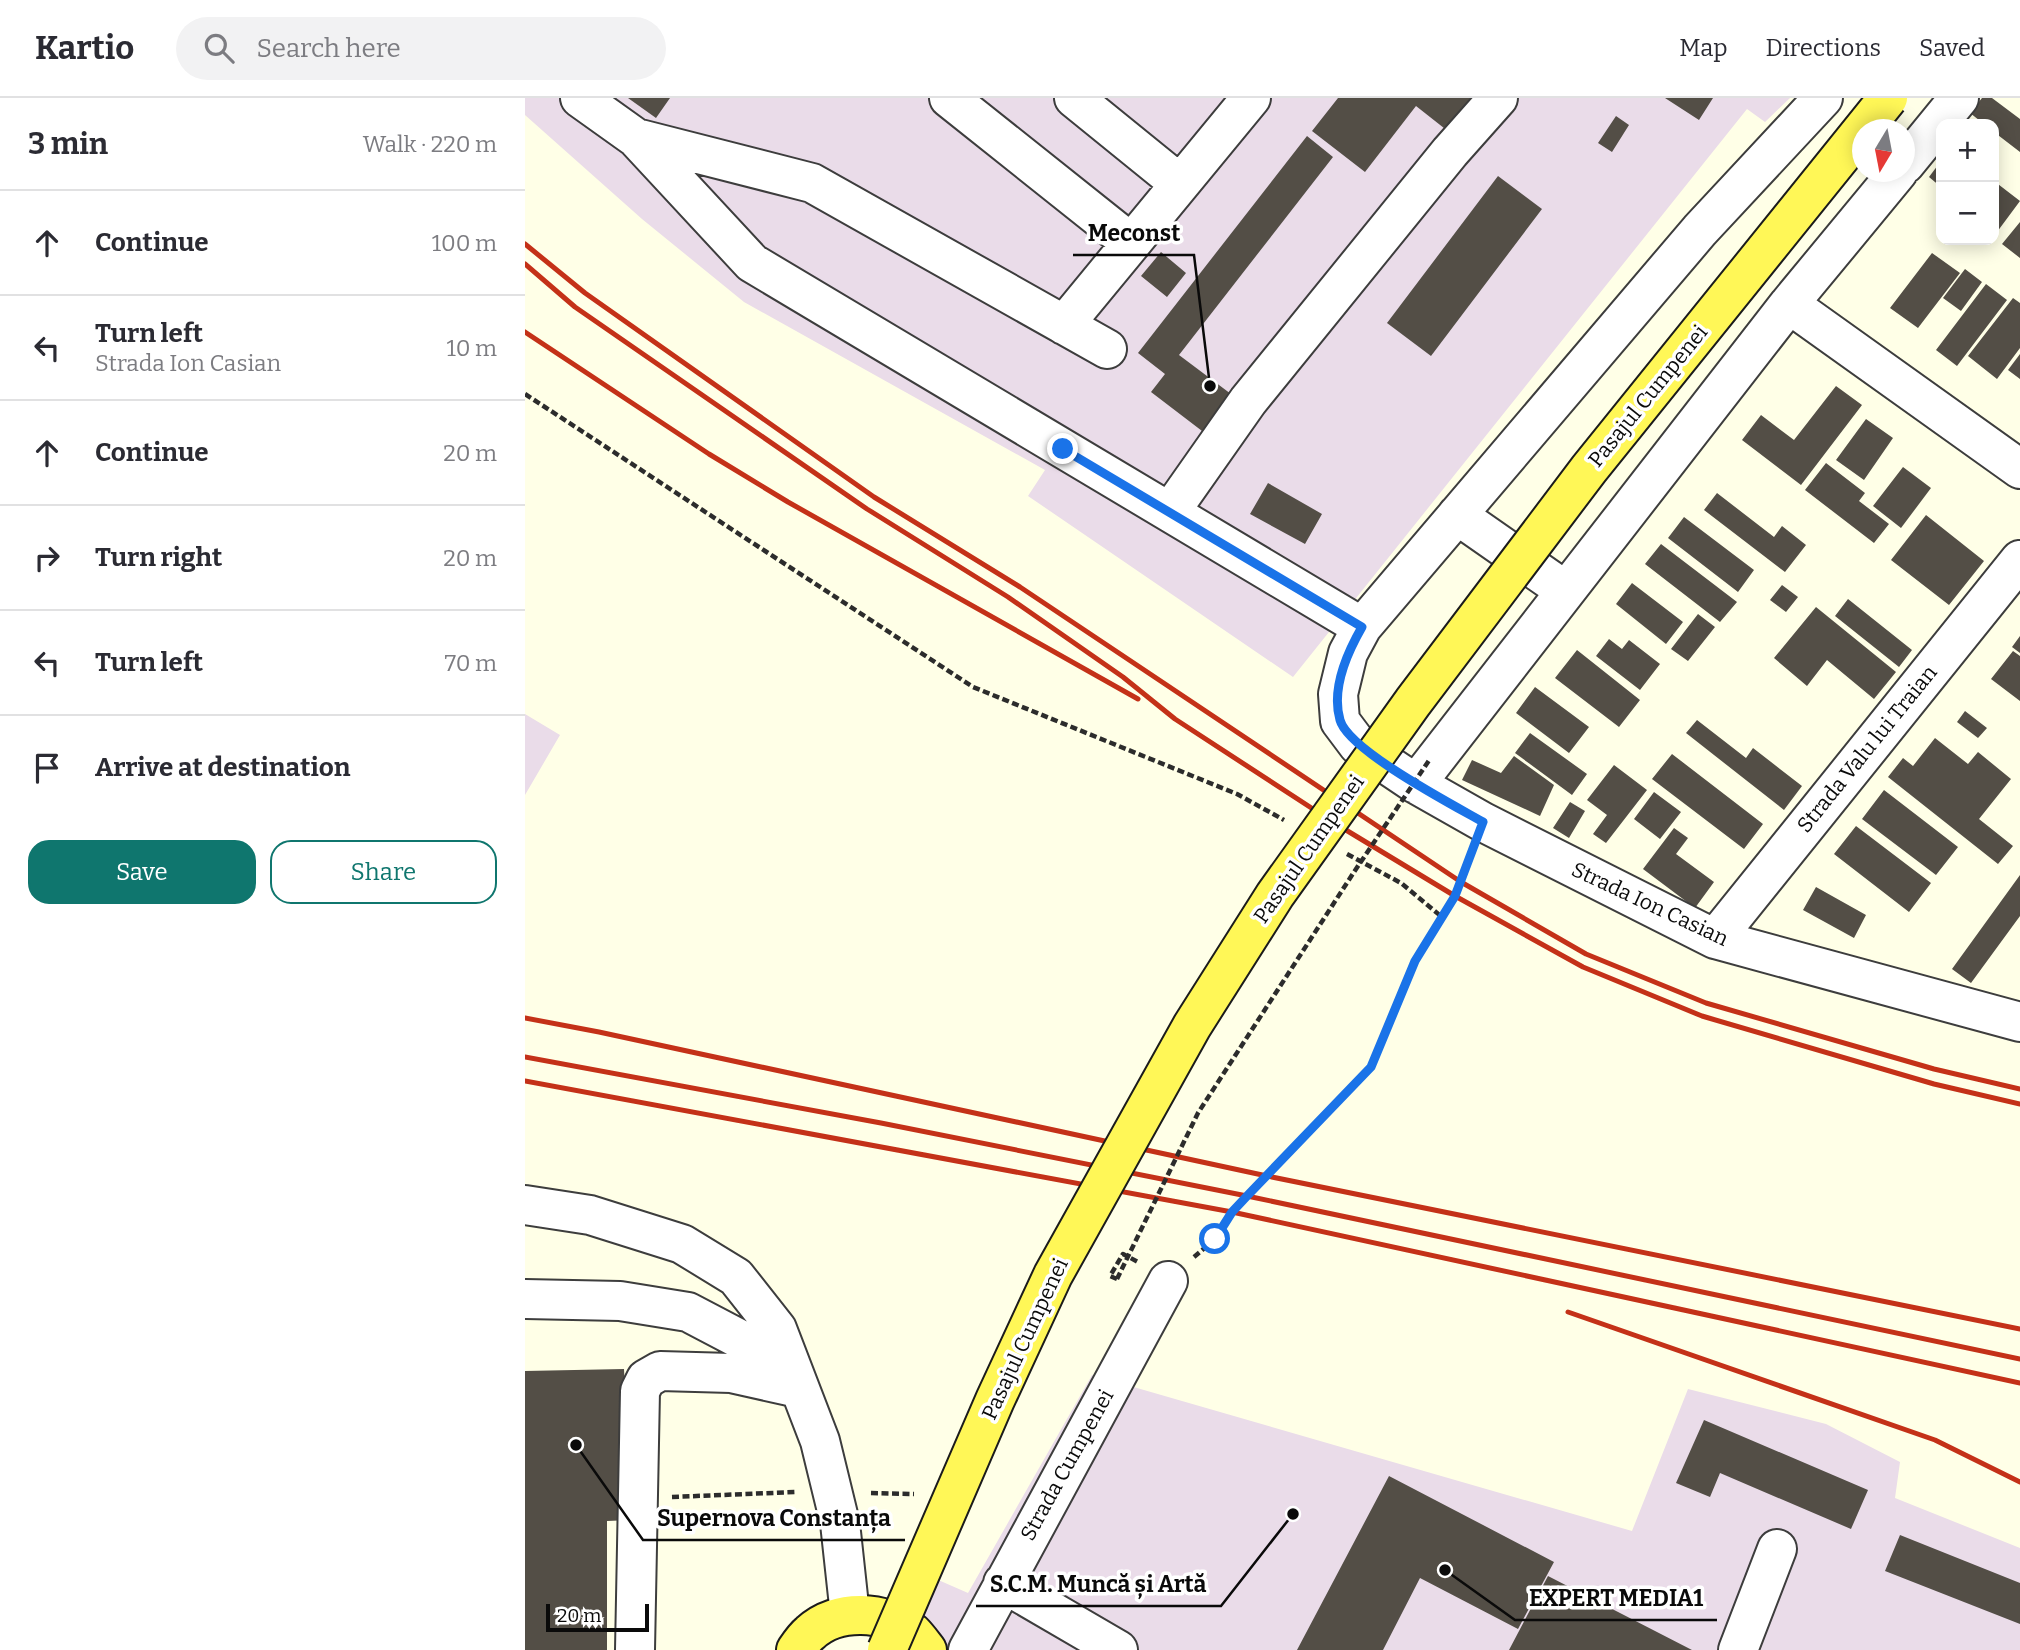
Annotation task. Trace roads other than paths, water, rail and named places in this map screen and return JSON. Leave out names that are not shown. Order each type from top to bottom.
[{"type":"main road","name":"Pasajul Cumpenei","points":[[887,1650],[995,1400],[1053,1275],[1192,1026],[1275,895],[1413,702],[1589,469],[1888,98]]},
{"type":"main road","points":[[796,1650],[810,1632],[828,1621],[850,1615],[891,1620],[914,1634],[927,1650]]},
{"type":"street","points":[[580,98],[636,138],[752,263],[1362,627]]},
{"type":"street","points":[[949,98],[1131,243]]},
{"type":"street","points":[[1074,98],[1180,184]]},
{"type":"street","points":[[1064,325],[1251,98]]},
{"type":"street","points":[[1170,512],[1248,401],[1450,152],[1498,98]]},
{"type":"street","name":"Strada Ion Casian","points":[[1823,98],[1700,230],[1362,627],[1348,653],[1338,694],[1340,721],[1358,745],[1423,771],[1483,822],[1715,939],[2020,1022]]},
{"type":"street","points":[[1915,152],[1959,98]]},
{"type":"street","points":[[636,138],[812,183],[1107,349]]},
{"type":"street","points":[[1423,771],[1789,304],[1890,182]]},
{"type":"street","points":[[1789,304],[2020,469]]},
{"type":"street","points":[[1457,515],[1566,591]]},
{"type":"street","name":"Strada Valu lui Traian","points":[[1715,939],[2020,560]]},
{"type":"street","points":[[525,1205],[590,1216],[682,1244],[736,1278],[777,1329],[820,1441],[841,1523],[850,1615]]},
{"type":"street","name":"Strada Cumpenei","points":[[968,1650],[1157,1273]]},
{"type":"street","points":[[525,1299],[620,1301],[688,1312],[749,1344],[798,1388]]},
{"type":"street","points":[[635,1650],[640,1391],[646,1379],[660,1371],[731,1373],[798,1388]]},
{"type":"street","points":[[1738,1650],[1777,1549]]},
{"type":"street","points":[[1003,1583],[1118,1650]]},
{"type":"railway","points":[[525,244],[585,293],[874,497],[1020,587],[1461,882],[1586,954],[1706,1003],[1934,1069],[2020,1089]]},
{"type":"railway","points":[[525,264],[575,307],[867,509],[1008,597],[1123,677],[1175,719],[1336,824],[1455,896],[1583,967],[1702,1016],[1934,1084],[2020,1104]]},
{"type":"railway","points":[[525,332],[709,454],[788,502],[1138,699]]},
{"type":"railway","points":[[525,1018],[1267,1176],[2020,1329]]},
{"type":"railway","points":[[525,1057],[881,1123],[1247,1196],[2020,1359]]},
{"type":"railway","points":[[525,1081],[1232,1212],[2020,1383]]},
{"type":"railway","points":[[1568,1312],[1935,1440],[2020,1482]]},
{"type":"place","name":"Meconst","points":[[1210,386]]},
{"type":"place","name":"Supernova Constanța","points":[[576,1445]]},
{"type":"place","name":"S.C.M. Muncă și Artă","points":[[1293,1514]]},
{"type":"place","name":"EXPERT MEDIA1","points":[[1445,1570]]}]
